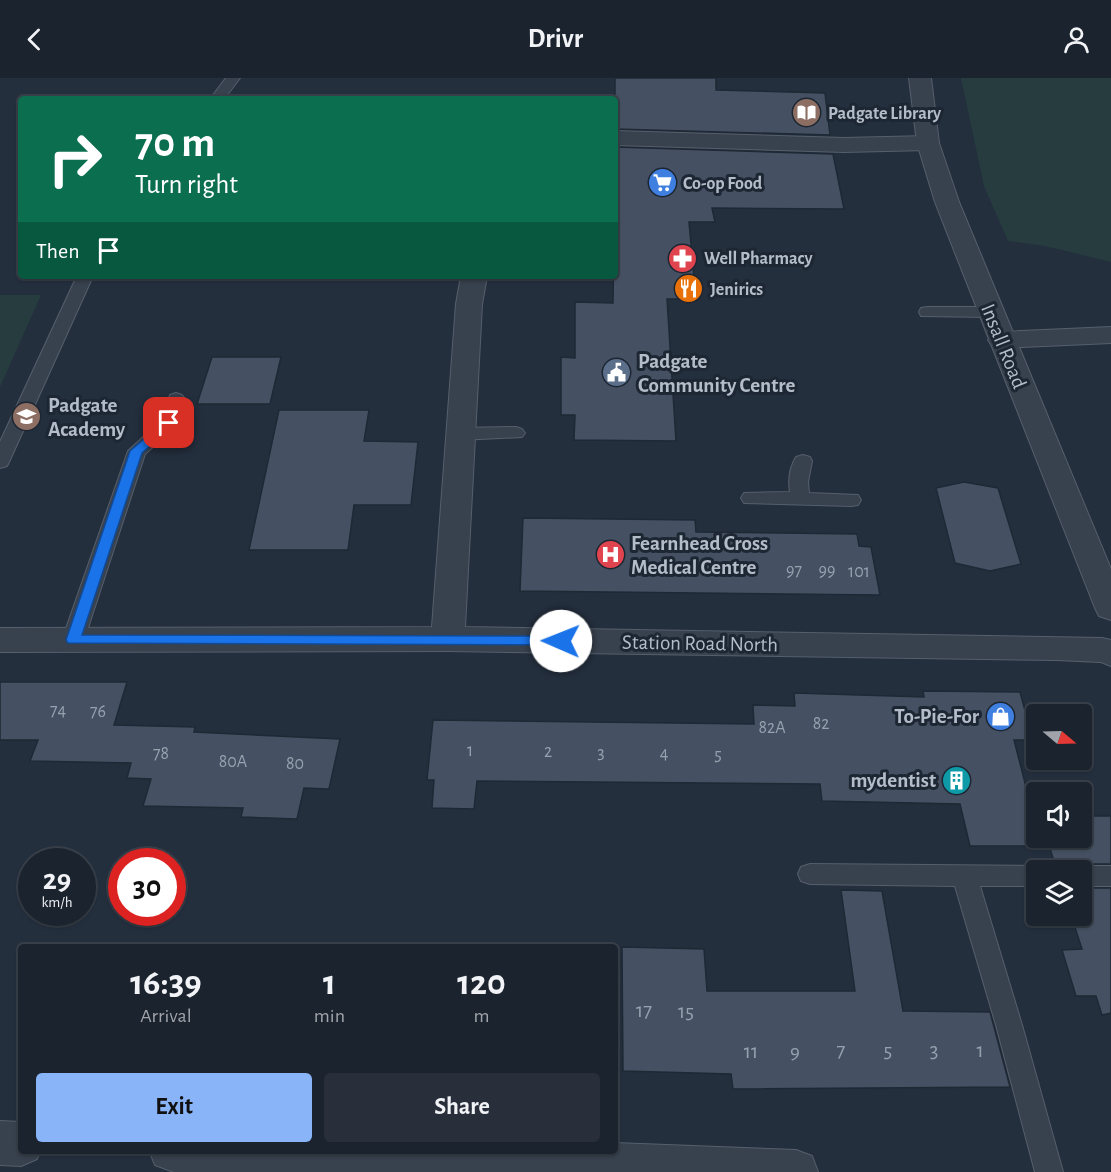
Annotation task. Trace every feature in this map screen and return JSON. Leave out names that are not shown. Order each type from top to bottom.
[{"type":"street","name":"Insall Road","points":[[920,78],[928,143],[947,202],[1111,608]]},
{"type":"street","points":[[618,138],[844,145],[928,143]]},
{"type":"street","points":[[448,639],[471,290]]},
{"type":"street","points":[[1001,340],[1111,335]]},
{"type":"street","name":"Station Road North","points":[[0,640],[448,639],[1056,648],[1102,650],[1111,653]]},
{"type":"street","points":[[0,1143],[18,1144]]},
{"type":"street","points":[[285,1154],[796,1172]]},
{"type":"lane","points":[[219,96],[233,78]]},
{"type":"lane","points":[[0,462],[84,279]]},
{"type":"lane","points":[[927,312],[990,312]]},
{"type":"lane","points":[[73,640],[136,451],[169,423],[176,399]]},
{"type":"lane","points":[[460,434],[516,433]]},
{"type":"lane","points":[[801,499],[798,482],[803,461]]},
{"type":"lane","points":[[751,498],[851,500]]},
{"type":"lane","points":[[810,874],[1026,876]]},
{"type":"lane","points":[[964,875],[1009,1025],[1049,1172]]},
{"type":"lane","points":[[1092,876],[1111,876]]},
{"type":"green space","points":[[961,78],[1111,78],[1111,262],[1045,246],[1008,241],[984,186]]},
{"type":"green space","points":[[0,295],[41,295],[0,387]]},
{"type":"building","points":[[615,78],[716,78],[716,90],[825,93],[830,135],[618,129],[618,96],[615,96]]},
{"type":"building","points":[[618,147],[833,154],[844,209],[712,208],[715,222],[689,222],[696,299],[667,299],[676,441],[574,440],[575,415],[561,415],[561,357],[575,358],[575,302],[613,303],[613,279],[618,279]]},
{"type":"building","points":[[212,357],[281,357],[270,404],[197,404]]},
{"type":"building","points":[[279,410],[369,410],[364,441],[418,442],[411,505],[354,505],[348,550],[249,550]]},
{"type":"building","points":[[964,482],[998,488],[1021,564],[990,571],[955,563],[936,488]]},
{"type":"building","points":[[523,518],[695,520],[696,532],[857,534],[859,546],[871,547],[880,595],[520,591]]},
{"type":"building","points":[[0,682],[127,682],[114,725],[195,727],[194,732],[340,739],[329,789],[304,788],[297,819],[241,817],[243,808],[143,806],[151,779],[127,778],[131,763],[30,761],[38,740],[0,740]]},
{"type":"building","points":[[923,691],[1020,692],[1026,714],[1026,740],[1014,740],[1026,787],[1026,846],[970,846],[960,804],[822,801],[820,784],[477,781],[474,809],[432,808],[434,780],[427,780],[433,720],[754,724],[753,705],[795,706],[794,693],[924,697]]},
{"type":"building","points":[[1092,816],[1111,816],[1111,864],[1092,864],[1092,860],[1054,860],[1050,848],[1092,848]]},
{"type":"building","points":[[1092,888],[1111,888],[1111,1013],[1102,1015],[1096,996],[1076,996],[1062,950],[1082,949],[1075,926],[1092,926]]},
{"type":"building","points":[[841,890],[882,891],[903,1011],[990,1012],[1010,1087],[733,1089],[731,1074],[623,1071],[622,947],[704,949],[707,991],[855,991]]},
{"type":"place","name":"Padgate Library","points":[[807,113]]},
{"type":"place","name":"Co-op Food","points":[[662,183]]},
{"type":"place","name":"Well Pharmacy","points":[[683,258]]},
{"type":"place","name":"Jenirics","points":[[689,289]]},
{"type":"place","name":"Padgate Community Centre","points":[[617,373]]},
{"type":"place","name":"Padgate Academy","points":[[27,417]]},
{"type":"place","name":"Fearnhead Cross Medical Centre","points":[[610,555]]},
{"type":"place","name":"To-Pie-For","points":[[1000,716]]},
{"type":"place","name":"mydentist","points":[[957,780]]},
{"type":"route","points":[[169,423],[136,451],[73,640],[561,641]]}]
